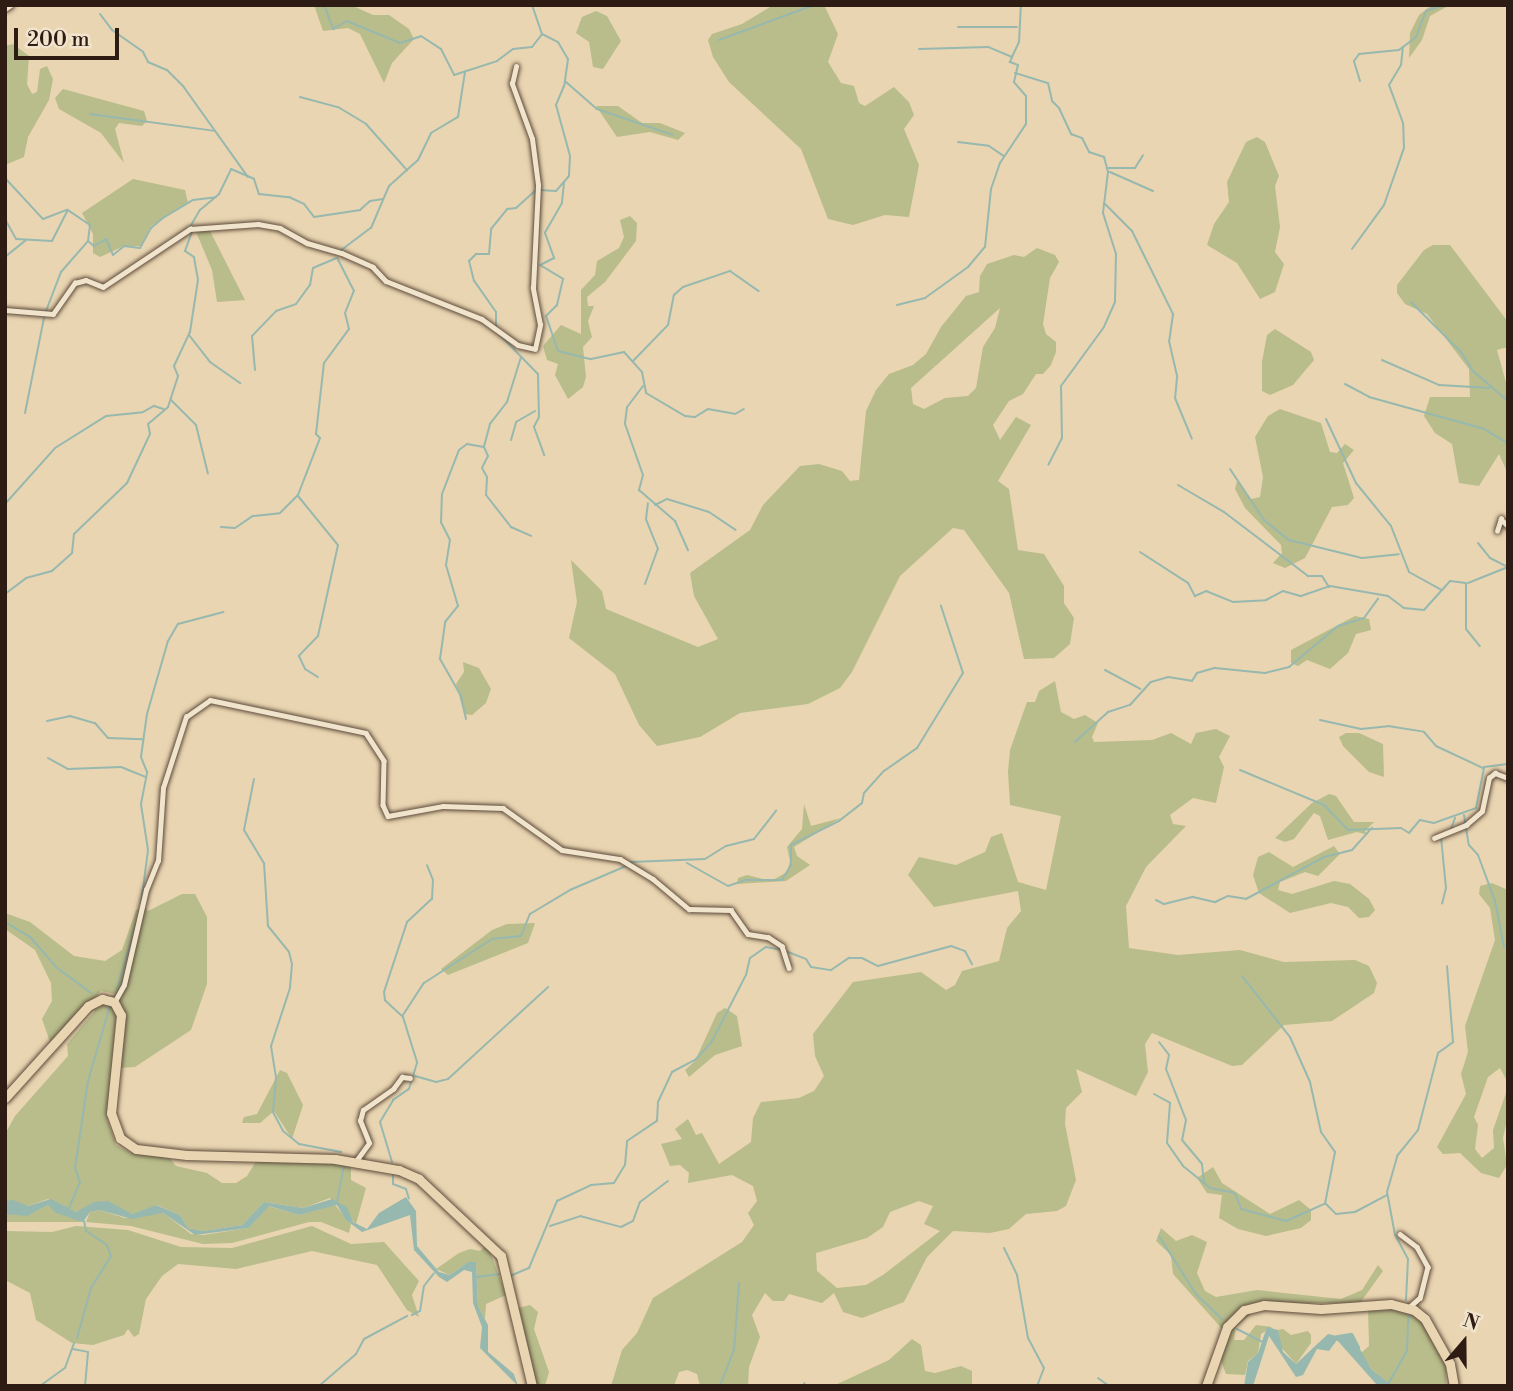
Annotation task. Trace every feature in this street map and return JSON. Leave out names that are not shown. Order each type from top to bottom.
[{"type":"highway","points":[[5,1098],[88,1006],[102,999],[114,1002],[121,1015],[111,1113],[116,1131],[129,1145],[187,1155],[292,1155],[356,1162],[399,1170],[419,1180],[493,1246],[509,1278],[531,1386]]},
{"type":"highway","points":[[1206,1386],[1227,1327],[1252,1307],[1410,1308],[1433,1332],[1453,1372],[1454,1386]]},
{"type":"street","points":[[5,9],[11,5]]},
{"type":"street","points":[[5,310],[53,314],[75,283],[86,281],[103,287],[190,229],[258,224],[280,228],[307,243],[342,253],[373,267],[386,281],[482,318],[518,345],[535,349],[540,325],[533,288],[538,186],[532,139],[512,84],[516,66]]},
{"type":"street","points":[[1497,531],[1502,519],[1508,526]]},
{"type":"street","points":[[114,1002],[123,990],[146,890],[158,861],[163,788],[186,717],[210,700],[366,733],[384,761],[383,805],[388,816],[443,806],[503,808],[562,850],[620,859],[692,911],[733,911],[748,934],[768,937],[782,946],[789,968]]},
{"type":"street","points":[[1434,838],[1466,825],[1482,811],[1489,778],[1494,773],[1508,778]]},
{"type":"street","points":[[356,1162],[369,1143],[360,1121],[363,1110],[393,1089],[402,1077],[410,1078]]},
{"type":"street","points":[[1400,1234],[1417,1247],[1428,1267],[1420,1298],[1410,1308]]},
{"type":"green space","points":[[314,5],[351,5],[373,15],[389,15],[409,29],[414,39],[392,63],[384,83],[360,34],[348,28],[323,31]]},
{"type":"green space","points":[[1432,5],[1450,5],[1430,16],[1422,40],[1409,58],[1410,33],[1419,15]]},
{"type":"green space","points":[[770,7],[825,7],[838,34],[828,62],[841,83],[854,86],[859,103],[865,106],[894,87],[909,102],[914,115],[904,129],[919,165],[909,217],[885,215],[853,225],[828,219],[801,149],[729,82],[713,57],[708,40],[712,34],[742,24]]},
{"type":"green space","points":[[596,11],[607,16],[621,41],[603,69],[593,67],[589,42],[576,33],[582,17]]},
{"type":"green space","points":[[13,44],[29,56],[27,84],[32,94],[37,92],[40,69],[47,66],[53,79],[49,100],[28,137],[24,157],[5,165],[5,46]]},
{"type":"green space","points":[[63,89],[144,111],[147,121],[142,126],[119,123],[115,129],[124,163],[101,133],[59,109],[55,98]]},
{"type":"green space","points":[[596,106],[618,106],[642,123],[660,123],[685,133],[678,140],[650,132],[617,137]]},
{"type":"green space","points":[[1257,137],[1265,142],[1279,176],[1275,186],[1280,227],[1275,252],[1284,264],[1275,292],[1260,299],[1237,263],[1207,245],[1214,224],[1229,202],[1227,182],[1246,142]]},
{"type":"green space","points":[[133,179],[185,190],[188,203],[151,226],[141,246],[124,246],[100,257],[93,253],[93,234],[82,213]]},
{"type":"green space","points":[[630,216],[637,223],[636,241],[605,282],[587,297],[588,306],[594,306],[588,321],[592,337],[583,347],[586,377],[583,387],[568,399],[555,375],[558,364],[547,360],[543,346],[561,325],[581,334],[581,290],[595,275],[597,261],[619,248],[624,237],[620,220]]},
{"type":"green space","points":[[194,227],[210,231],[245,300],[217,302],[212,270]]},
{"type":"green space","points":[[1433,245],[1450,245],[1508,322],[1508,347],[1497,350],[1508,390],[1508,474],[1499,454],[1479,486],[1459,483],[1452,444],[1435,433],[1424,416],[1430,397],[1470,397],[1469,369],[1427,314],[1405,304],[1397,293],[1397,285],[1424,250]]},
{"type":"green space","points":[[1037,248],[1055,255],[1059,262],[1050,278],[1043,324],[1046,334],[1056,342],[1056,352],[1051,365],[1043,374],[1036,374],[1023,394],[1009,401],[993,425],[1000,440],[1016,417],[1031,425],[998,481],[1009,489],[1018,550],[1044,554],[1064,586],[1064,603],[1074,618],[1070,644],[1054,658],[1024,659],[1009,593],[964,530],[953,528],[900,576],[852,672],[840,688],[808,704],[740,713],[700,737],[657,746],[639,725],[615,674],[569,638],[577,602],[571,560],[602,591],[606,609],[698,647],[718,639],[694,596],[690,573],[750,530],[763,505],[800,466],[819,464],[842,471],[850,481],[859,480],[866,411],[876,390],[889,374],[913,365],[926,354],[941,327],[966,296],[979,292],[980,276],[987,264],[1014,255],[1024,257]],"holes":[[[1000,308],[995,328],[983,347],[976,388],[968,396],[945,398],[924,409],[913,404],[911,388]]]},
{"type":"green space","points":[[1275,329],[1311,352],[1314,360],[1293,385],[1270,395],[1262,391],[1262,362],[1267,335]]},
{"type":"green space","points":[[1280,409],[1321,423],[1330,452],[1337,453],[1345,444],[1354,450],[1343,463],[1354,498],[1348,505],[1332,507],[1305,558],[1285,568],[1273,563],[1282,553],[1281,545],[1245,508],[1235,489],[1237,481],[1251,499],[1260,497],[1263,477],[1255,437],[1268,416]]},
{"type":"green space","points":[[1355,616],[1369,619],[1371,630],[1356,634],[1348,653],[1330,669],[1307,660],[1298,666],[1291,663],[1291,650]]},
{"type":"green space","points":[[463,662],[479,668],[491,689],[486,703],[472,715],[464,714],[456,684],[464,672]]},
{"type":"green space","points":[[1055,681],[1061,712],[1074,719],[1085,715],[1098,723],[1092,737],[1094,742],[1152,740],[1171,733],[1191,744],[1196,733],[1216,729],[1230,736],[1219,757],[1224,767],[1216,803],[1193,798],[1170,815],[1173,824],[1186,826],[1146,867],[1126,906],[1129,948],[1178,955],[1240,950],[1284,962],[1355,960],[1369,966],[1377,983],[1374,993],[1332,1021],[1284,1025],[1242,1065],[1232,1066],[1152,1033],[1145,1044],[1148,1072],[1136,1096],[1076,1069],[1082,1092],[1066,1108],[1065,1124],[1076,1180],[1066,1206],[1057,1211],[1026,1214],[1009,1229],[990,1233],[953,1231],[927,1257],[904,1302],[862,1318],[843,1312],[834,1293],[822,1303],[789,1294],[784,1301],[773,1301],[765,1293],[752,1315],[760,1337],[749,1367],[748,1386],[700,1386],[697,1374],[687,1370],[679,1372],[674,1386],[611,1386],[622,1350],[637,1333],[653,1298],[742,1242],[754,1225],[748,1213],[757,1201],[753,1186],[732,1175],[688,1183],[689,1173],[680,1165],[670,1166],[661,1144],[682,1139],[675,1129],[688,1119],[696,1135],[702,1133],[719,1164],[751,1142],[753,1118],[761,1102],[799,1098],[814,1091],[824,1076],[815,1056],[813,1034],[853,982],[921,972],[946,990],[955,985],[962,971],[999,961],[1007,928],[1021,911],[1018,891],[934,907],[908,875],[919,857],[956,865],[985,852],[991,837],[1002,833],[1018,882],[1046,890],[1061,816],[1010,805],[1008,772],[1010,750],[1027,702],[1035,702],[1039,691]],"holes":[[[919,1201],[933,1206],[924,1224],[940,1231],[866,1285],[837,1288],[817,1271],[816,1253],[867,1238],[883,1227],[890,1212]]]},
{"type":"green space","points":[[1346,733],[1359,733],[1383,744],[1384,777],[1369,772],[1343,746],[1339,737]]},
{"type":"green space","points":[[1329,794],[1336,796],[1354,822],[1374,822],[1365,831],[1368,835],[1357,832],[1328,840],[1320,816],[1314,813],[1294,839],[1285,842],[1275,838],[1312,803]]},
{"type":"green space","points":[[804,804],[811,826],[841,818],[794,847],[797,856],[810,865],[786,881],[737,884],[738,878],[747,875],[771,881],[787,872],[790,861],[787,847],[802,829]]},
{"type":"green space","points":[[1334,846],[1340,854],[1318,876],[1305,872],[1280,882],[1278,890],[1292,894],[1334,881],[1350,884],[1369,899],[1375,910],[1369,917],[1359,918],[1348,907],[1331,903],[1290,913],[1259,893],[1253,875],[1258,857],[1269,852],[1293,867]]},
{"type":"green space","points":[[1492,883],[1508,890],[1508,1115],[1503,1138],[1507,1165],[1499,1178],[1481,1173],[1460,1153],[1443,1154],[1437,1147],[1466,1094],[1461,1074],[1468,1052],[1465,1026],[1495,940],[1490,908],[1479,894],[1480,886]],"holes":[[[1500,1068],[1507,1081],[1506,1093],[1493,1130],[1494,1148],[1482,1158],[1475,1149],[1478,1125],[1474,1117],[1488,1077]]]},
{"type":"green space","points":[[182,894],[195,894],[207,917],[207,984],[191,1030],[135,1067],[119,1068],[121,1004],[116,994],[101,991],[51,1045],[42,1019],[52,1001],[51,983],[35,950],[5,929],[5,913],[30,922],[74,956],[105,961],[122,950],[136,910],[145,907],[148,911]]},
{"type":"green space","points":[[535,923],[528,943],[448,975],[441,969],[492,930],[507,924]]},
{"type":"green space","points":[[96,1001],[117,1006],[107,1119],[116,1145],[131,1153],[168,1156],[176,1166],[207,1173],[222,1183],[236,1183],[247,1176],[257,1160],[351,1163],[351,1180],[366,1188],[356,1224],[330,1198],[303,1208],[264,1202],[242,1225],[203,1231],[188,1228],[180,1215],[157,1205],[132,1214],[111,1205],[76,1212],[48,1199],[28,1206],[5,1201],[5,1134],[15,1116],[68,1056],[67,1044],[94,1012]]},
{"type":"green space","points":[[725,1008],[737,1016],[742,1046],[715,1055],[689,1077],[685,1070],[695,1061],[717,1013]]},
{"type":"green space","points":[[280,1070],[287,1073],[303,1105],[292,1139],[274,1111],[260,1123],[242,1123],[244,1117],[257,1114]]},
{"type":"green space","points":[[1213,1167],[1222,1183],[1270,1214],[1299,1200],[1311,1210],[1311,1220],[1301,1228],[1266,1236],[1238,1229],[1219,1218],[1222,1195],[1207,1193],[1197,1178]]},
{"type":"green space","points":[[48,1205],[83,1222],[5,1222],[5,1214],[30,1214]]},
{"type":"green space","points":[[335,1205],[351,1224],[349,1233],[321,1222],[309,1222],[232,1243],[203,1244],[131,1226],[86,1222],[90,1212],[99,1210],[125,1218],[163,1213],[191,1234],[203,1235],[249,1228],[268,1206],[299,1215]]},
{"type":"green space","points":[[76,1226],[128,1230],[181,1247],[232,1248],[312,1226],[351,1244],[384,1242],[419,1281],[412,1295],[419,1317],[407,1310],[377,1265],[312,1251],[236,1269],[178,1264],[162,1276],[146,1299],[139,1334],[134,1337],[128,1329],[124,1335],[93,1345],[72,1343],[36,1320],[30,1293],[5,1280],[5,1231],[52,1232]]},
{"type":"green space","points":[[1161,1228],[1176,1241],[1192,1235],[1207,1242],[1197,1273],[1205,1291],[1216,1297],[1257,1290],[1341,1299],[1362,1290],[1378,1265],[1383,1271],[1360,1303],[1253,1303],[1224,1331],[1173,1274],[1171,1255],[1156,1241]]},
{"type":"green space","points":[[487,1244],[506,1295],[486,1304],[485,1319],[478,1306],[476,1262],[468,1262],[450,1275],[436,1269],[459,1253],[470,1249],[480,1251]]},
{"type":"green space","points":[[530,1305],[538,1312],[534,1329],[549,1372],[545,1386],[528,1386],[515,1309]]},
{"type":"green space","points":[[1385,1307],[1418,1313],[1446,1367],[1446,1386],[1393,1386],[1371,1369],[1361,1353],[1369,1346],[1368,1308]]},
{"type":"green space","points":[[1255,1311],[1236,1327],[1234,1340],[1244,1340],[1256,1325],[1272,1327],[1261,1334],[1258,1353],[1248,1361],[1245,1375],[1226,1374],[1220,1358],[1230,1332],[1246,1313]]},
{"type":"green space","points":[[1283,1329],[1291,1335],[1308,1331],[1311,1335],[1311,1343],[1296,1364],[1280,1346],[1278,1330]]},
{"type":"green space","points":[[912,1339],[921,1345],[925,1371],[935,1373],[961,1366],[972,1371],[972,1386],[833,1386],[889,1360]]},
{"type":"water","points":[[406,1197],[416,1211],[417,1246],[439,1272],[450,1275],[468,1262],[476,1262],[478,1306],[488,1325],[488,1352],[514,1374],[518,1386],[480,1348],[482,1327],[473,1303],[472,1272],[464,1270],[447,1282],[439,1277],[414,1250],[410,1215],[362,1232],[346,1220],[337,1205],[299,1215],[269,1206],[249,1228],[195,1235],[163,1213],[132,1219],[99,1210],[90,1212],[83,1222],[56,1213],[48,1205],[27,1216],[5,1214],[5,1201],[13,1200],[28,1206],[51,1199],[76,1212],[94,1202],[108,1201],[132,1214],[156,1205],[180,1215],[188,1228],[203,1231],[242,1225],[264,1202],[303,1208],[332,1199],[347,1207],[353,1222],[367,1229],[379,1213]]},
{"type":"water","points":[[1267,1327],[1278,1330],[1283,1352],[1296,1364],[1328,1334],[1355,1340],[1371,1369],[1393,1386],[1377,1385],[1337,1340],[1329,1351],[1317,1349],[1303,1375],[1296,1377],[1269,1336],[1253,1386],[1244,1386],[1248,1362],[1258,1353]]},
{"type":"waterway","points":[[324,5],[333,29],[347,21],[400,43],[421,36],[441,49],[454,75],[497,61],[513,49],[532,47],[542,34]]},
{"type":"waterway","points":[[532,5],[542,34],[558,42],[568,59],[564,86],[556,105],[570,156],[569,176],[556,191],[539,190]]},
{"type":"waterway","points":[[719,40],[814,5]]},
{"type":"waterway","points":[[1012,57],[1019,42],[1021,5]]},
{"type":"waterway","points":[[1360,81],[1354,61],[1359,54],[1399,50],[1416,37],[1426,11],[1445,5]]},
{"type":"waterway","points":[[100,14],[112,30],[143,52],[148,62],[167,70],[183,86],[248,177]]},
{"type":"waterway","points":[[958,27],[1017,27]]},
{"type":"waterway","points":[[897,305],[925,298],[968,267],[985,247],[991,189],[1000,163],[1026,124],[1026,96],[1014,82],[1018,65],[1010,62],[1012,57],[988,47],[919,49]]},
{"type":"waterway","points":[[1352,249],[1384,205],[1404,148],[1403,123],[1389,85],[1401,65],[1403,47]]},
{"type":"waterway","points":[[340,251],[371,228],[389,186],[418,160],[431,133],[458,117],[465,72]]},
{"type":"waterway","points":[[1015,73],[1048,83],[1052,101],[1059,108],[1071,134],[1082,138],[1089,152],[1104,157],[1108,172],[1103,213],[1116,254],[1115,302],[1104,327],[1061,386],[1062,438],[1048,465]]},
{"type":"waterway","points":[[566,82],[597,109],[673,135]]},
{"type":"waterway","points":[[300,97],[338,107],[366,124],[407,170]]},
{"type":"waterway","points":[[90,114],[215,131]]},
{"type":"waterway","points":[[958,142],[989,146],[1004,156]]},
{"type":"waterway","points":[[1108,168],[1135,168],[1143,155]]},
{"type":"waterway","points":[[190,227],[200,210],[219,194],[231,169],[254,179],[259,194],[289,197],[304,204],[314,217],[360,210],[370,201],[383,199]]},
{"type":"waterway","points":[[1110,172],[1153,191]]},
{"type":"waterway","points":[[5,178],[43,219],[67,210]]},
{"type":"waterway","points":[[564,183],[562,203],[545,233],[554,258],[540,265],[563,279],[557,305],[546,316],[558,351],[591,359],[624,352],[642,372],[646,393],[685,416],[695,417],[708,409],[735,414],[744,409]]},
{"type":"waterway","points":[[496,327],[496,312],[474,281],[469,261],[476,254],[489,254],[491,229],[507,209],[516,208],[535,191]]},
{"type":"waterway","points":[[88,241],[94,246],[106,239],[113,255],[124,246],[140,248],[151,228],[163,218],[193,200],[216,197]]},
{"type":"waterway","points":[[1104,203],[1132,231],[1173,314],[1169,341],[1177,377],[1175,398],[1192,439]]},
{"type":"waterway","points":[[46,311],[61,272],[88,241],[90,225],[68,210]]},
{"type":"waterway","points":[[5,219],[16,239],[52,241],[67,211]]},
{"type":"waterway","points":[[5,594],[26,578],[52,571],[72,553],[74,534],[127,483],[150,434],[148,424],[168,407],[178,376],[174,366],[190,332],[198,280],[194,257],[185,251],[192,232]]},
{"type":"waterway","points":[[5,257],[25,241]]},
{"type":"waterway","points":[[255,370],[252,336],[276,311],[296,304],[310,285],[313,268],[336,258]]},
{"type":"waterway","points":[[221,527],[235,528],[253,516],[280,513],[298,495],[320,438],[316,434],[324,363],[349,329],[345,313],[354,291],[337,258]]},
{"type":"waterway","points":[[633,361],[668,325],[674,295],[683,287],[730,271],[759,291]]},
{"type":"waterway","points":[[1411,302],[1461,352],[1473,371],[1508,401]]},
{"type":"waterway","points":[[25,413],[44,318]]},
{"type":"waterway","points":[[496,331],[538,374],[539,417],[534,427],[544,455]]},
{"type":"waterway","points":[[189,335],[210,362],[240,383]]},
{"type":"waterway","points":[[521,357],[507,402],[490,424],[484,447],[488,456],[482,468],[487,477],[486,495],[511,527],[531,536]]},
{"type":"waterway","points":[[1382,360],[1439,385],[1490,388]]},
{"type":"waterway","points":[[1345,384],[1369,397],[1484,429],[1507,443]]},
{"type":"waterway","points":[[643,386],[627,407],[625,424],[643,475],[639,490],[675,521],[688,550]]},
{"type":"waterway","points":[[171,400],[196,425],[208,474]]},
{"type":"waterway","points":[[5,504],[55,448],[106,416],[143,412],[154,406],[164,409]]},
{"type":"waterway","points":[[511,440],[516,422],[535,411]]},
{"type":"waterway","points":[[1326,419],[1356,483],[1391,526],[1409,572],[1441,590]]},
{"type":"waterway","points":[[1508,442],[1508,455]]},
{"type":"waterway","points":[[466,719],[461,696],[440,659],[445,622],[458,606],[446,565],[450,540],[441,522],[442,494],[459,450],[467,444],[484,447]]},
{"type":"waterway","points":[[1230,469],[1264,520],[1289,540],[1362,558],[1399,554]]},
{"type":"waterway","points":[[1508,473],[1508,478]]},
{"type":"waterway","points":[[1178,485],[1224,512],[1308,576],[1322,576],[1329,587]]},
{"type":"waterway","points":[[298,496],[338,545],[318,636],[299,656],[305,669],[318,677]]},
{"type":"waterway","points":[[655,505],[667,499],[709,512],[736,530]]},
{"type":"waterway","points":[[645,584],[658,549],[646,519],[648,503]]},
{"type":"waterway","points":[[1478,543],[1490,558],[1506,566]]},
{"type":"waterway","points":[[1140,552],[1188,583],[1195,596],[1206,591],[1233,602],[1266,600],[1283,591],[1301,596],[1330,586],[1388,596],[1404,608],[1424,610],[1450,581],[1466,583]]},
{"type":"waterway","points":[[1468,583],[1508,567]]},
{"type":"waterway","points":[[1466,584],[1466,629],[1480,646]]},
{"type":"waterway","points":[[1075,742],[1108,712],[1130,705],[1151,682],[1168,677],[1192,681],[1197,673],[1215,668],[1265,673],[1289,667],[1338,626],[1364,618],[1378,599]]},
{"type":"waterway","points":[[687,863],[728,886],[745,880],[782,880],[791,865],[791,845],[839,821],[862,803],[864,793],[884,771],[917,748],[963,673],[941,606]]},
{"type":"waterway","points":[[141,904],[148,850],[141,804],[147,772],[141,757],[147,714],[168,641],[178,624],[223,612]]},
{"type":"waterway","points":[[1105,670],[1140,689]]},
{"type":"waterway","points":[[47,721],[70,716],[95,723],[108,738],[143,739]]},
{"type":"waterway","points":[[1320,720],[1361,729],[1388,726],[1424,732],[1436,746],[1483,768]]},
{"type":"waterway","points":[[48,758],[68,769],[121,767],[146,777]]},
{"type":"waterway","points":[[1484,767],[1508,764]]},
{"type":"waterway","points":[[1240,770],[1324,805],[1348,830],[1401,828],[1409,833],[1420,820],[1434,823],[1476,808],[1484,768]]},
{"type":"waterway","points":[[254,779],[244,830],[264,863],[268,926],[289,952],[292,964],[290,988],[271,1046],[276,1078],[273,1112],[283,1131],[299,1144],[341,1152]]},
{"type":"waterway","points":[[631,862],[705,859],[726,846],[754,839],[776,811]]},
{"type":"waterway","points":[[1464,815],[1469,845],[1478,855],[1495,901],[1504,947]]},
{"type":"waterway","points":[[1451,829],[1455,818]]},
{"type":"waterway","points":[[1156,900],[1164,904],[1193,897],[1215,902],[1228,896],[1246,899],[1324,857],[1352,850],[1372,828]]},
{"type":"waterway","points":[[1441,837],[1446,888],[1442,904]]},
{"type":"waterway","points":[[392,1162],[380,1122],[393,1100],[409,1089],[417,1062],[403,1017],[385,1000],[384,992],[407,922],[432,899],[433,880],[427,865]]},
{"type":"waterway","points":[[403,1015],[424,983],[492,939],[521,936],[530,914],[570,890],[626,866]]},
{"type":"waterway","points":[[5,922],[30,937],[56,967],[91,993]]},
{"type":"waterway","points":[[117,989],[135,927]]},
{"type":"waterway","points":[[788,952],[806,959],[811,967],[831,970],[849,958],[862,958],[878,966],[951,946],[965,951],[972,964]]},
{"type":"waterway","points":[[510,1276],[529,1268],[557,1201],[591,1185],[614,1183],[625,1165],[627,1141],[657,1121],[658,1102],[672,1072],[696,1059],[711,1043],[746,975],[750,958],[766,947],[781,950]]},
{"type":"waterway","points":[[1406,1300],[1408,1259],[1395,1235],[1387,1192],[1397,1156],[1418,1130],[1438,1053],[1453,1042],[1447,966]]},
{"type":"waterway","points":[[1242,976],[1290,1037],[1310,1082],[1321,1132],[1335,1152],[1325,1204]]},
{"type":"waterway","points":[[415,1076],[436,1082],[448,1079],[548,987]]},
{"type":"waterway","points":[[69,1208],[80,1182],[75,1168],[88,1081],[110,1006]]},
{"type":"waterway","points":[[1159,1042],[1169,1055],[1166,1069],[1186,1120],[1182,1140],[1202,1164],[1204,1183]]},
{"type":"waterway","points":[[1154,1094],[1170,1103],[1167,1143],[1183,1166],[1210,1188],[1235,1193],[1241,1209],[1286,1221],[1324,1204]]},
{"type":"waterway","points":[[337,1202],[344,1166]]},
{"type":"waterway","points":[[393,1175],[393,1184],[406,1189],[409,1199]]},
{"type":"waterway","points":[[550,1226],[580,1216],[621,1227],[633,1221],[640,1202],[668,1181]]},
{"type":"waterway","points":[[1326,1204],[1336,1214],[1355,1212],[1387,1195]]},
{"type":"waterway","points":[[77,1338],[91,1288],[111,1256],[107,1245],[86,1231],[84,1221]]},
{"type":"waterway","points":[[1159,1236],[1196,1294],[1222,1319]]},
{"type":"waterway","points":[[1004,1248],[1017,1275],[1028,1338],[1044,1368],[1037,1386]]},
{"type":"waterway","points":[[412,1315],[420,1311],[424,1286],[434,1273]]},
{"type":"waterway","points":[[476,1277],[499,1274]]},
{"type":"waterway","points":[[720,1386],[734,1350],[739,1283]]},
{"type":"waterway","points":[[319,1386],[356,1354],[364,1339],[407,1316]]},
{"type":"waterway","points":[[1387,1386],[1407,1351],[1408,1316]]},
{"type":"waterway","points":[[1237,1329],[1261,1341]]},
{"type":"waterway","points":[[1338,1338],[1351,1336],[1357,1348]]},
{"type":"waterway","points":[[40,1386],[65,1368],[74,1343]]},
{"type":"waterway","points":[[73,1349],[88,1352],[85,1386]]},
{"type":"waterway","points":[[1098,1378],[1109,1386]]}]
